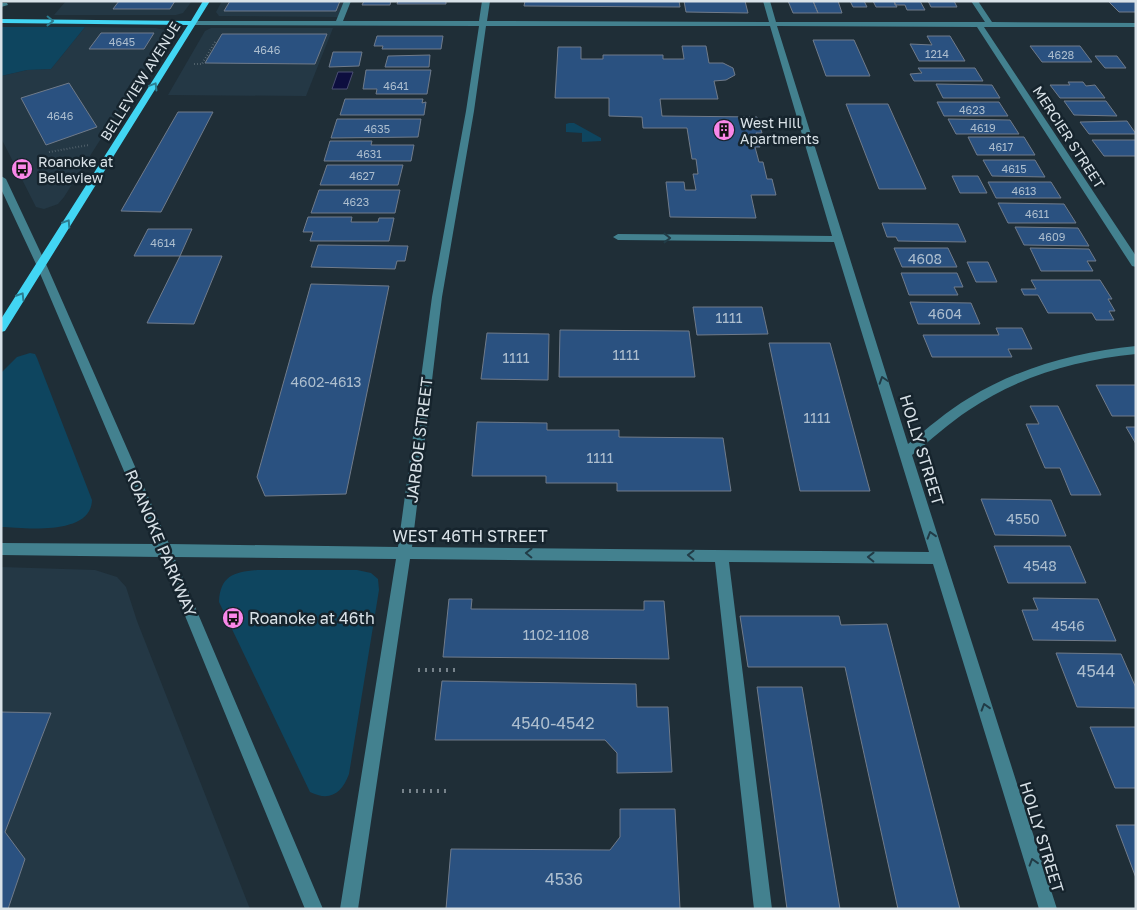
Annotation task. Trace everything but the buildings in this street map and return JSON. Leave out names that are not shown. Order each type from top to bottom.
[{"type":"main road","name":"BELLEVIEW AVENUE","points":[[1,328],[207,1]]},
{"type":"main road","points":[[1,21],[194,22]]},
{"type":"street","points":[[340,23],[348,1]]},
{"type":"street","name":"JARBOE STREET","points":[[348,909],[404,553],[438,298],[470,111],[486,1]]},
{"type":"street","name":"HOLLY STREET","points":[[766,1],[838,239],[1048,909]]},
{"type":"street","points":[[974,1],[990,24]]},
{"type":"street","points":[[194,22],[1136,25]]},
{"type":"street","name":"MERCIER STREET","points":[[979,25],[1136,264]]},
{"type":"street","name":"ROANOKE PARKWAY","points":[[1,179],[41,264],[165,551],[314,909]]},
{"type":"street","points":[[618,237],[838,239]]},
{"type":"street","points":[[906,453],[972,401],[1034,370],[1105,352],[1136,350]]},
{"type":"street","name":"WEST 46TH STREET","points":[[1,549],[938,558]]},
{"type":"street","points":[[720,555],[763,909]]},
{"type":"path","points":[[194,64],[202,64],[217,38]]},
{"type":"path","points":[[49,152],[89,145]]},
{"type":"path","points":[[418,670],[460,670]]},
{"type":"path","points":[[402,791],[446,791]]},
{"type":"shaded area","points":[[66,1],[192,1],[183,13],[176,15],[54,15]]},
{"type":"shaded area","points":[[222,1],[344,1],[338,17],[219,16],[216,12]]},
{"type":"shaded area","points":[[1,27],[85,27],[51,69],[27,70],[1,76]]},
{"type":"shaded area","points":[[85,27],[156,28],[169,31],[64,197],[58,204],[44,209],[36,207],[1,138],[1,76],[27,70],[51,69]]},
{"type":"shaded area","points":[[211,28],[333,28],[306,96],[168,95],[205,31]]},
{"type":"shaded area","points":[[338,72],[353,72],[347,89],[332,89]]},
{"type":"shaded area","points":[[574,123],[601,138],[601,141],[582,142],[582,133],[566,132],[566,124]]},
{"type":"shaded area","points":[[30,353],[35,354],[37,358],[92,500],[89,512],[81,520],[69,525],[40,528],[1,527],[1,373],[17,357]]},
{"type":"shaded area","points":[[1,567],[95,570],[117,577],[126,587],[137,621],[250,909],[1,909]]},
{"type":"shaded area","points":[[257,570],[357,570],[371,573],[378,579],[379,590],[349,774],[339,791],[329,796],[310,792],[219,602],[222,586],[225,581],[235,574]]},
{"type":"place","name":"West Hill Apartments","points":[[724,130]]},
{"type":"place","name":"Roanoke at Belleview","points":[[22,169]]},
{"type":"place","name":"Roanoke at 46th","points":[[233,618]]}]
